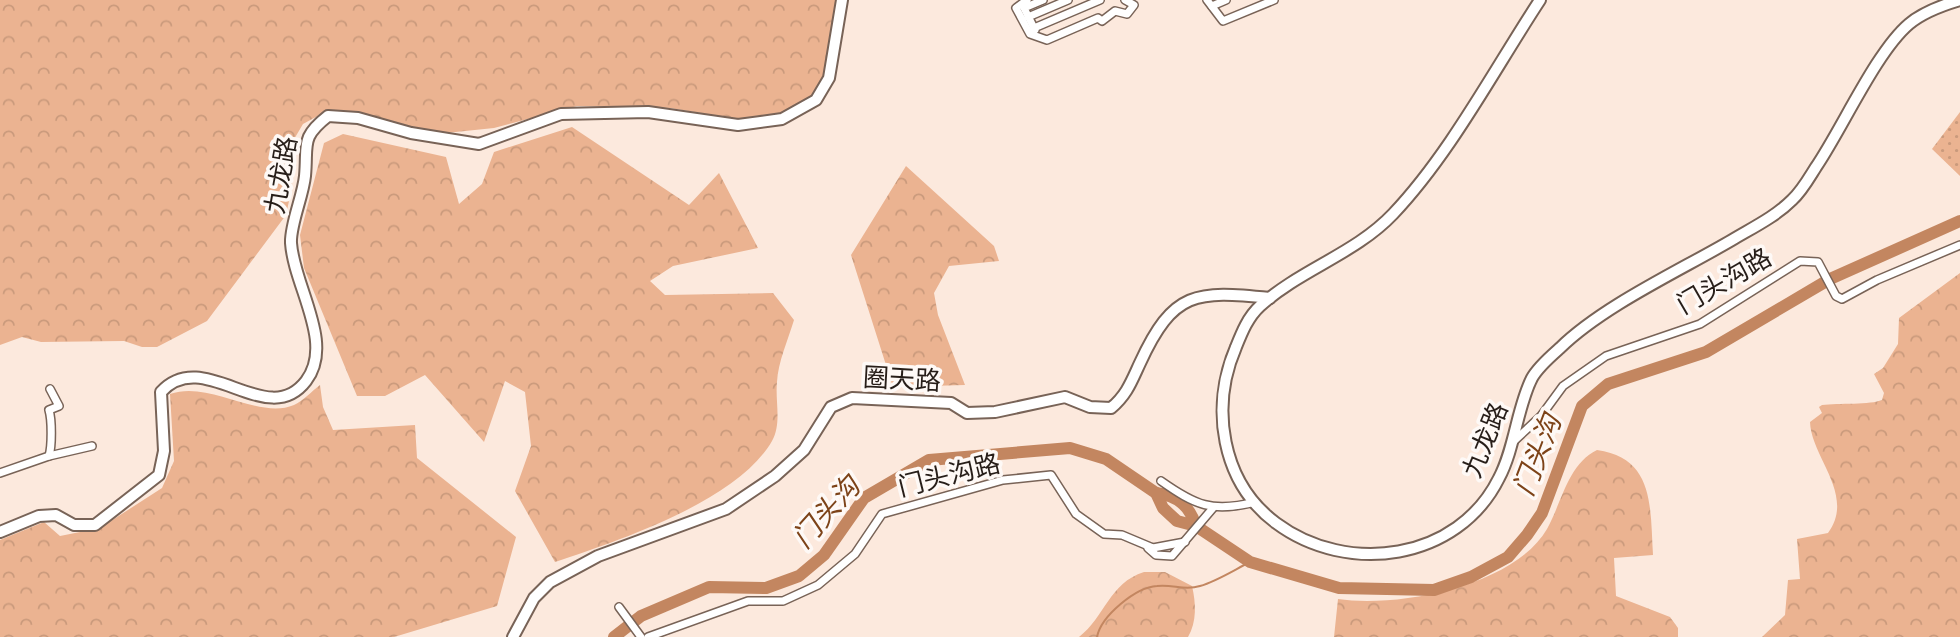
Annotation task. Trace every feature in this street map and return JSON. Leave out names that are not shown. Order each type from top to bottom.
[{"type":"street","name":"九龙路","points":[[0,532],[39,516],[56,514],[74,525],[95,525],[159,475],[164,451],[161,392],[169,383],[187,378],[228,383],[259,397],[280,399],[294,395],[307,379],[317,363],[317,340],[291,241],[306,174],[304,145],[311,129],[328,116],[358,118],[411,134],[479,144],[561,114],[648,112],[738,125],[782,119],[816,100],[829,78],[842,0]]},
{"type":"street","points":[[1023,6],[1043,0]]},
{"type":"street","points":[[1028,17],[1068,0]]},
{"type":"street","points":[[1034,28],[1100,0]]},
{"type":"street","points":[[1023,6],[1030,34],[1048,40],[1098,18],[1102,21],[1115,11],[1127,14],[1134,5],[1125,0]]},
{"type":"street","points":[[1226,0],[1210,3],[1223,21],[1273,0]]},
{"type":"street","name":"九龙路","points":[[1540,0],[1432,170],[1392,215],[1362,242],[1270,298],[1246,323],[1228,368],[1221,402],[1223,438],[1230,459],[1255,502],[1274,522],[1302,539],[1333,549],[1375,556],[1413,550],[1452,531],[1479,508],[1499,479],[1533,377],[1562,345],[1612,310],[1767,220],[1795,198],[1884,56],[1909,24],[1943,5],[1960,0]]},
{"type":"street","points":[[1023,6],[1038,37]]},
{"type":"street","name":"门头沟路","points":[[1513,442],[1541,416],[1563,386],[1606,356],[1700,324],[1800,261],[1818,262],[1836,296],[1842,299],[1877,280],[1960,245]]},
{"type":"street","name":"圈天路","points":[[513,637],[534,598],[550,582],[598,556],[726,509],[775,476],[804,450],[831,407],[852,398],[878,398],[951,403],[967,413],[995,412],[1065,397],[1090,407],[1111,408],[1124,398],[1146,349],[1165,317],[1177,305],[1191,299],[1230,293],[1270,298]]},
{"type":"street","points":[[49,456],[51,449],[48,435],[53,424],[49,410],[59,406],[50,389]]},
{"type":"street","points":[[0,473],[49,456],[92,446]]},
{"type":"street","name":"门头沟路","points":[[648,637],[748,601],[783,601],[818,585],[855,554],[882,514],[1003,480],[1051,475],[1076,514],[1096,530],[1104,534],[1122,535],[1146,547],[1185,542],[1213,508]]},
{"type":"street","points":[[1161,481],[1189,500],[1213,508],[1255,502]]},
{"type":"street","points":[[619,607],[639,634]]},
{"type":"green space","points":[[0,0],[835,0],[835,6],[831,66],[810,108],[755,122],[670,108],[577,106],[494,128],[446,133],[325,112],[303,124],[293,141],[292,187],[286,215],[207,321],[157,347],[142,347],[124,341],[41,342],[22,337],[0,345]]},
{"type":"green space","points":[[1960,112],[1960,176],[1932,149]]},
{"type":"green space","points":[[572,127],[689,205],[719,173],[758,248],[673,266],[650,281],[665,295],[773,293],[794,320],[778,374],[775,434],[755,463],[733,482],[674,516],[611,543],[555,562],[515,491],[531,446],[525,392],[505,381],[484,442],[425,375],[385,396],[357,396],[304,268],[300,235],[324,143],[343,134],[446,157],[459,204],[482,184],[494,152]]},
{"type":"green space","points":[[906,166],[994,246],[999,261],[949,266],[934,293],[938,315],[965,385],[893,387],[851,255]]},
{"type":"green space","points":[[1960,273],[1960,637],[1762,637],[1785,615],[1788,580],[1800,579],[1797,539],[1828,533],[1835,519],[1835,490],[1817,449],[1810,422],[1822,413],[1819,407],[1822,405],[1882,400],[1884,393],[1874,374],[1883,368],[1898,344],[1899,318]]},
{"type":"green space","points":[[320,385],[323,407],[333,430],[415,425],[417,458],[516,537],[497,606],[394,637],[0,637],[0,540],[44,522],[60,536],[100,528],[162,488],[174,461],[170,394],[201,392],[265,408],[280,408],[294,405]]},
{"type":"green space","points":[[1597,450],[1616,455],[1630,463],[1646,488],[1649,503],[1653,555],[1614,558],[1616,596],[1670,617],[1678,628],[1678,637],[1334,637],[1338,599],[1391,600],[1422,596],[1482,579],[1509,565],[1531,549],[1547,529],[1572,474],[1587,456]]},
{"type":"green space","points":[[1144,572],[1165,572],[1192,586],[1195,612],[1188,637],[1079,637],[1123,584]]},
{"type":"waterway","name":"门头沟","points":[[614,637],[641,616],[709,587],[766,588],[799,576],[824,555],[864,498],[929,460],[1070,448],[1106,459],[1156,493],[1163,508],[1177,521],[1196,526],[1250,562],[1339,588],[1434,590],[1471,577],[1508,557],[1527,535],[1542,513],[1582,406],[1608,384],[1706,352],[1830,279],[1960,221]]},
{"type":"waterway","name":"门头沟","points":[[1156,493],[1171,496],[1182,503],[1190,512],[1196,526]]},
{"type":"waterway","points":[[1097,637],[1112,612],[1139,591],[1157,586],[1200,586],[1250,562]]}]
